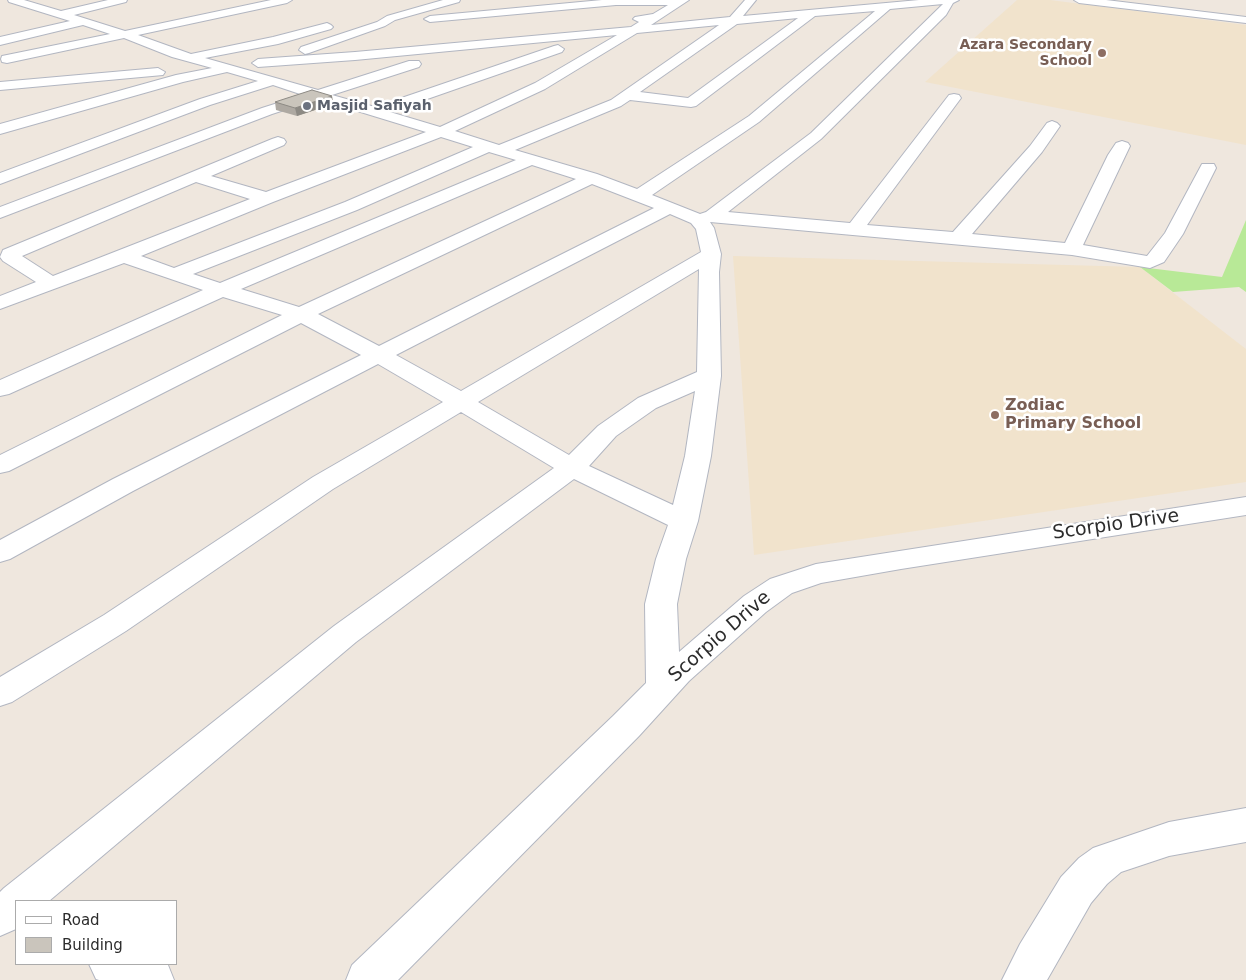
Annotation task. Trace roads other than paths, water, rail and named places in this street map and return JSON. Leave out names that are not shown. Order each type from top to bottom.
[{"type":"street","points":[[0,1],[4,0]]},
{"type":"street","points":[[13,0],[124,34],[173,52],[591,178],[669,207],[704,217],[959,237],[1072,249],[1152,261],[1157,258],[1174,234],[1208,168]]},
{"type":"street","points":[[60,15],[98,3],[122,0]]},
{"type":"street","points":[[7,59],[287,0]]},
{"type":"street","points":[[258,63],[455,0]]},
{"type":"street","points":[[174,275],[495,148],[600,111],[628,95],[733,21],[751,0]]},
{"type":"street","points":[[628,95],[691,103],[831,0]]},
{"type":"street","points":[[0,86],[355,56],[954,0]]},
{"type":"street","points":[[1079,0],[1246,20]]},
{"type":"street","points":[[704,217],[829,125],[894,59],[942,14],[948,6],[948,1]]},
{"type":"street","points":[[403,2],[431,7]]},
{"type":"street","points":[[350,22],[375,18],[386,21],[616,2],[681,2]]},
{"type":"street","points":[[0,303],[124,256],[267,198],[442,132],[534,89],[584,61],[614,41],[639,29],[681,2]]},
{"type":"street","points":[[1201,3],[1226,7],[1211,16]]},
{"type":"street","points":[[640,195],[754,119],[887,6]]},
{"type":"street","points":[[309,48],[656,17]]},
{"type":"street","points":[[0,41],[83,22]]},
{"type":"street","points":[[173,52],[274,41],[336,25]]},
{"type":"street","points":[[0,29],[21,36]]},
{"type":"street","points":[[0,213],[267,110],[410,64],[461,56],[558,49],[614,41]]},
{"type":"street","points":[[376,112],[558,49]]},
{"type":"street","points":[[31,72],[101,64]]},
{"type":"street","points":[[0,129],[224,67]]},
{"type":"street","points":[[0,179],[204,102],[273,81]]},
{"type":"street","points":[[854,230],[954,98]]},
{"type":"street","points":[[959,237],[1036,149],[1052,126]]},
{"type":"street","points":[[51,283],[10,257],[8,248],[197,177],[278,142]]},
{"type":"street","points":[[1072,249],[1122,146]]},
{"type":"street","points":[[0,389],[223,290],[531,160]]},
{"type":"street","points":[[197,177],[267,198]]},
{"type":"street","points":[[0,465],[301,314],[591,178]]},
{"type":"street","points":[[0,552],[123,485],[669,207]]},
{"type":"street","points":[[663,687],[662,604],[671,559],[684,521],[698,456],[709,376],[711,254],[704,217]]},
{"type":"street","points":[[0,693],[115,623],[323,483],[711,254]]},
{"type":"street","points":[[124,256],[174,275],[301,314],[413,373],[572,468],[684,521]]},
{"type":"street","points":[[20,900],[345,634],[572,468],[607,431],[647,403],[709,376]]},
{"type":"street","name":"Scorpio Drive","points":[[368,980],[626,726],[677,672],[754,604],[781,586],[816,574],[1026,538],[1246,506]]},
{"type":"street","points":[[1024,980],[1076,890],[1093,871],[1107,860],[1169,839],[1246,824]]},
{"type":"street","points":[[15,905],[0,917],[15,924]]},
{"type":"street","points":[[114,965],[152,980]]},
{"type":"place","name":"Azara Secondary School","points":[[1102,53]]},
{"type":"place","name":"Masjid Safiyah","points":[[307,106]]},
{"type":"place","name":"Zodiac Primary School","points":[[995,415]]}]
